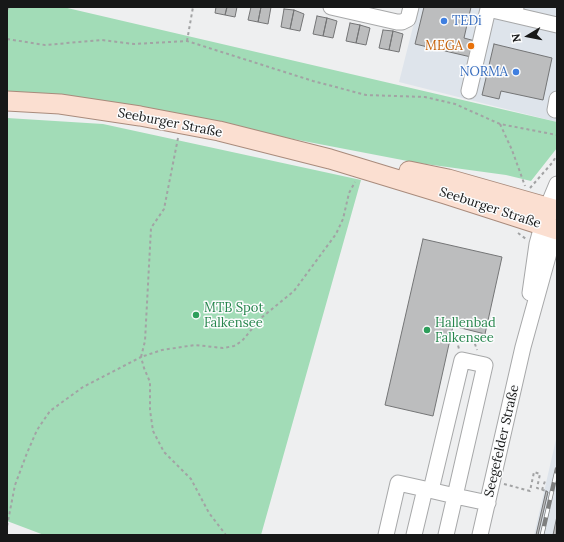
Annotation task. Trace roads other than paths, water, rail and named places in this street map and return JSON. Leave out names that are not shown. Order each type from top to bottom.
[{"type":"main road","name":"Seeburger Straße","points":[[7,101],[60,104],[140,116],[219,131],[330,159],[445,194],[553,222]]},
{"type":"street","points":[[331,7],[397,22],[402,22],[408,19],[411,7]]},
{"type":"street","points":[[469,91],[488,9],[515,11],[557,25]]},
{"type":"street","name":"Seegefelder Straße","points":[[480,535],[523,347],[536,251],[553,222],[557,184]]},
{"type":"street","points":[[414,535],[428,489],[462,360],[485,365],[446,535]]},
{"type":"street","points":[[386,535],[398,483],[488,503]]},
{"type":"railway","points":[[542,535],[557,469]]},
{"type":"place","name":"TEDi","points":[[444,21]]},
{"type":"place","name":"MEGA","points":[[471,46]]},
{"type":"place","name":"NORMA","points":[[516,72]]},
{"type":"place","name":"MTB Spot Falkensee","points":[[196,315]]},
{"type":"place","name":"Hallenbad Falkensee","points":[[427,330]]}]
